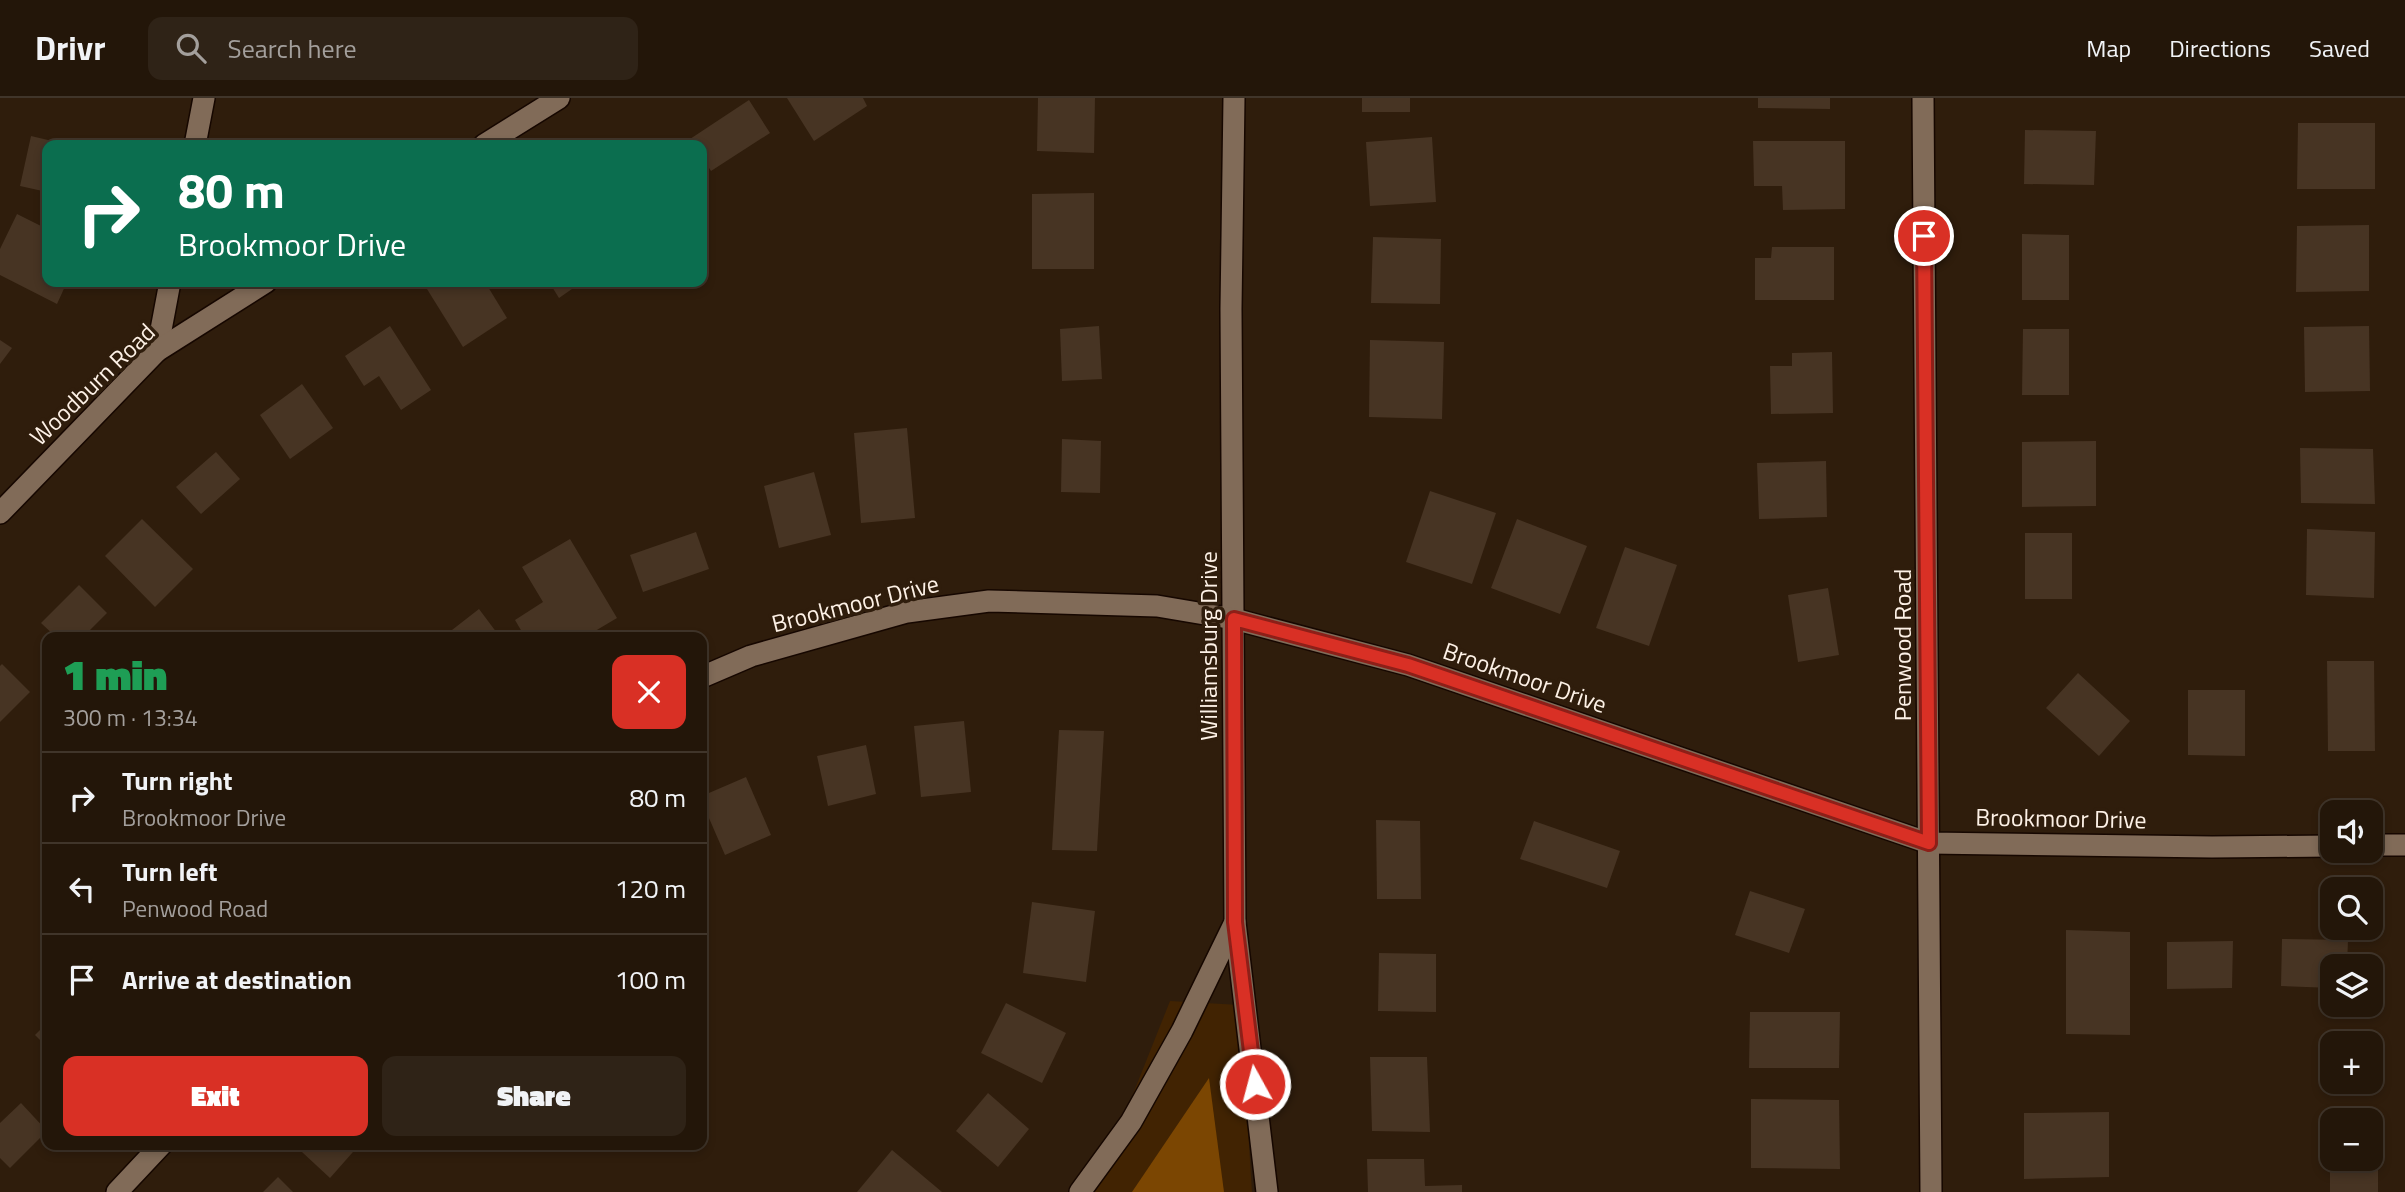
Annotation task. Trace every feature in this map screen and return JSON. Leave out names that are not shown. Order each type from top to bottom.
[{"type":"street","points":[[196,140],[204,98]]},
{"type":"street","points":[[492,140],[559,98]]},
{"type":"street","name":"Williamsburg Drive","points":[[1234,98],[1231,309],[1235,922],[1268,1192]]},
{"type":"street","name":"Penwood Road","points":[[1923,98],[1931,1192]]},
{"type":"street","points":[[157,351],[169,287]]},
{"type":"street","name":"Woodburn Road","points":[[0,513],[157,351],[259,287]]},
{"type":"street","name":"Brookmoor Drive","points":[[707,675],[751,656],[907,612],[989,601],[1157,606],[1234,619],[1408,665],[1929,843],[2320,846]]},
{"type":"street","points":[[2383,845],[2405,845]]},
{"type":"street","points":[[1080,1192],[1131,1122],[1182,1031],[1235,922]]},
{"type":"street","points":[[117,1192],[156,1150]]},
{"type":"shaded area","points":[[1170,1001],[1240,1005],[1252,1192],[1094,1192]]},
{"type":"shaded area","points":[[1209,1078],[1224,1192],[1132,1192]]},
{"type":"building","points":[[787,98],[863,98],[867,106],[814,141]]},
{"type":"building","points":[[1038,98],[1095,98],[1094,153],[1037,151]]},
{"type":"building","points":[[1362,98],[1410,98],[1410,112],[1362,112]]},
{"type":"building","points":[[1758,98],[1830,98],[1830,109],[1758,108]]},
{"type":"building","points":[[749,100],[770,133],[711,171],[707,165],[707,140],[690,139]]},
{"type":"building","points":[[2298,123],[2375,123],[2375,189],[2297,189]]},
{"type":"building","points":[[2025,130],[2096,131],[2094,185],[2024,184]]},
{"type":"building","points":[[31,136],[48,140],[42,140],[42,191],[20,186]]},
{"type":"building","points":[[1432,137],[1436,202],[1370,206],[1366,142]]},
{"type":"building","points":[[1753,141],[1845,141],[1845,209],[1783,210],[1782,186],[1754,186]]},
{"type":"building","points":[[1094,193],[1094,269],[1032,269],[1032,194]]},
{"type":"building","points":[[17,214],[42,226],[42,287],[65,287],[57,304],[0,275],[0,249]]},
{"type":"building","points":[[2369,225],[2369,291],[2296,292],[2297,226]]},
{"type":"building","points":[[2022,234],[2069,235],[2069,300],[2022,300]]},
{"type":"building","points":[[1373,237],[1441,239],[1440,304],[1371,303]]},
{"type":"building","points":[[1772,247],[1834,247],[1834,300],[1755,300],[1755,258],[1771,258]]},
{"type":"building","points":[[488,287],[507,318],[463,347],[427,289]]},
{"type":"building","points":[[552,287],[575,287],[559,298]]},
{"type":"building","points":[[390,326],[431,390],[401,410],[379,376],[364,386],[345,356]]},
{"type":"building","points":[[1099,326],[1102,379],[1062,381],[1060,329]]},
{"type":"building","points":[[2369,326],[2370,391],[2305,392],[2304,327]]},
{"type":"building","points":[[2023,329],[2069,329],[2069,395],[2022,395]]},
{"type":"building","points":[[0,340],[12,348],[0,364]]},
{"type":"building","points":[[1370,340],[1444,342],[1442,419],[1369,417]]},
{"type":"building","points":[[1832,352],[1833,413],[1771,414],[1770,366],[1792,366],[1792,353]]},
{"type":"building","points":[[302,384],[333,428],[290,459],[260,415]]},
{"type":"building","points":[[907,428],[915,518],[861,523],[854,433]]},
{"type":"building","points":[[1062,439],[1101,441],[1100,493],[1061,492]]},
{"type":"building","points":[[2096,441],[2096,506],[2022,507],[2022,442]]},
{"type":"building","points":[[2300,448],[2373,449],[2375,504],[2301,503]]},
{"type":"building","points":[[216,452],[240,479],[201,514],[176,487]]},
{"type":"building","points":[[1826,461],[1827,517],[1759,519],[1757,463]]},
{"type":"building","points":[[814,472],[831,535],[779,548],[764,486]]},
{"type":"building","points":[[1430,491],[1496,513],[1472,584],[1406,562]]},
{"type":"building","points":[[142,519],[193,569],[155,607],[105,556]]},
{"type":"building","points":[[1517,519],[1587,546],[1560,614],[1491,588]]},
{"type":"building","points":[[2307,529],[2375,532],[2374,598],[2306,595]]},
{"type":"building","points":[[696,532],[709,569],[643,592],[630,555]]},
{"type":"building","points":[[2025,533],[2072,533],[2072,599],[2025,599]]},
{"type":"building","points":[[570,539],[617,618],[593,632],[522,632],[515,620],[543,602],[522,567]]},
{"type":"building","points":[[1625,547],[1677,565],[1649,646],[1596,628]]},
{"type":"building","points":[[79,585],[107,613],[88,632],[51,632],[41,623]]},
{"type":"building","points":[[1828,588],[1839,655],[1798,662],[1788,595]]},
{"type":"building","points":[[479,609],[496,632],[449,632]]},
{"type":"building","points":[[2327,661],[2374,661],[2375,751],[2328,751]]},
{"type":"building","points":[[2,664],[30,692],[0,722],[0,666]]},
{"type":"building","points":[[2078,673],[2130,721],[2099,756],[2046,708]]},
{"type":"building","points":[[2188,690],[2245,690],[2245,756],[2188,755]]},
{"type":"building","points":[[964,721],[971,792],[921,797],[914,726]]},
{"type":"building","points":[[1059,730],[1104,731],[1097,851],[1052,850]]},
{"type":"building","points":[[866,745],[876,794],[828,806],[817,756]]},
{"type":"building","points":[[746,777],[771,835],[725,855],[707,814],[707,794]]},
{"type":"building","points":[[1376,820],[1420,821],[1421,899],[1377,899]]},
{"type":"building","points":[[1534,821],[1620,851],[1607,888],[1520,859]]},
{"type":"building","points":[[1750,891],[1805,909],[1789,953],[1735,935]]},
{"type":"building","points":[[1032,902],[1095,911],[1086,982],[1023,973]]},
{"type":"building","points":[[2066,930],[2130,932],[2130,1035],[2066,1034]]},
{"type":"building","points":[[2282,939],[2348,940],[2347,954],[2320,954],[2320,988],[2281,986]]},
{"type":"building","points":[[2233,941],[2232,988],[2167,989],[2167,942]]},
{"type":"building","points":[[1379,953],[1436,954],[1436,1012],[1378,1011]]},
{"type":"building","points":[[1006,1003],[1066,1033],[1042,1083],[981,1053]]},
{"type":"building","points":[[1750,1012],[1840,1012],[1839,1068],[1749,1068]]},
{"type":"building","points":[[42,1028],[42,1042],[35,1035]]},
{"type":"building","points":[[1370,1057],[1427,1057],[1430,1132],[1372,1131]]},
{"type":"building","points":[[988,1093],[1029,1129],[998,1167],[956,1131]]},
{"type":"building","points":[[1751,1099],[1839,1100],[1840,1169],[1751,1168]]},
{"type":"building","points":[[21,1103],[42,1126],[42,1136],[10,1168],[0,1158],[0,1123]]},
{"type":"building","points":[[2109,1112],[2109,1177],[2024,1179],[2024,1113]]},
{"type":"building","points":[[304,1150],[355,1150],[330,1178],[302,1152]]},
{"type":"building","points":[[892,1150],[942,1192],[857,1192]]},
{"type":"building","points":[[1367,1159],[1424,1159],[1425,1186],[1462,1185],[1462,1192],[1368,1192]]},
{"type":"building","points":[[2330,1171],[2378,1171],[2378,1192],[2330,1192]]},
{"type":"building","points":[[278,1177],[293,1192],[263,1192]]},
{"type":"route","points":[[1255,1084],[1235,922],[1234,619],[1408,665],[1684,757],[1929,843],[1924,236]]}]
